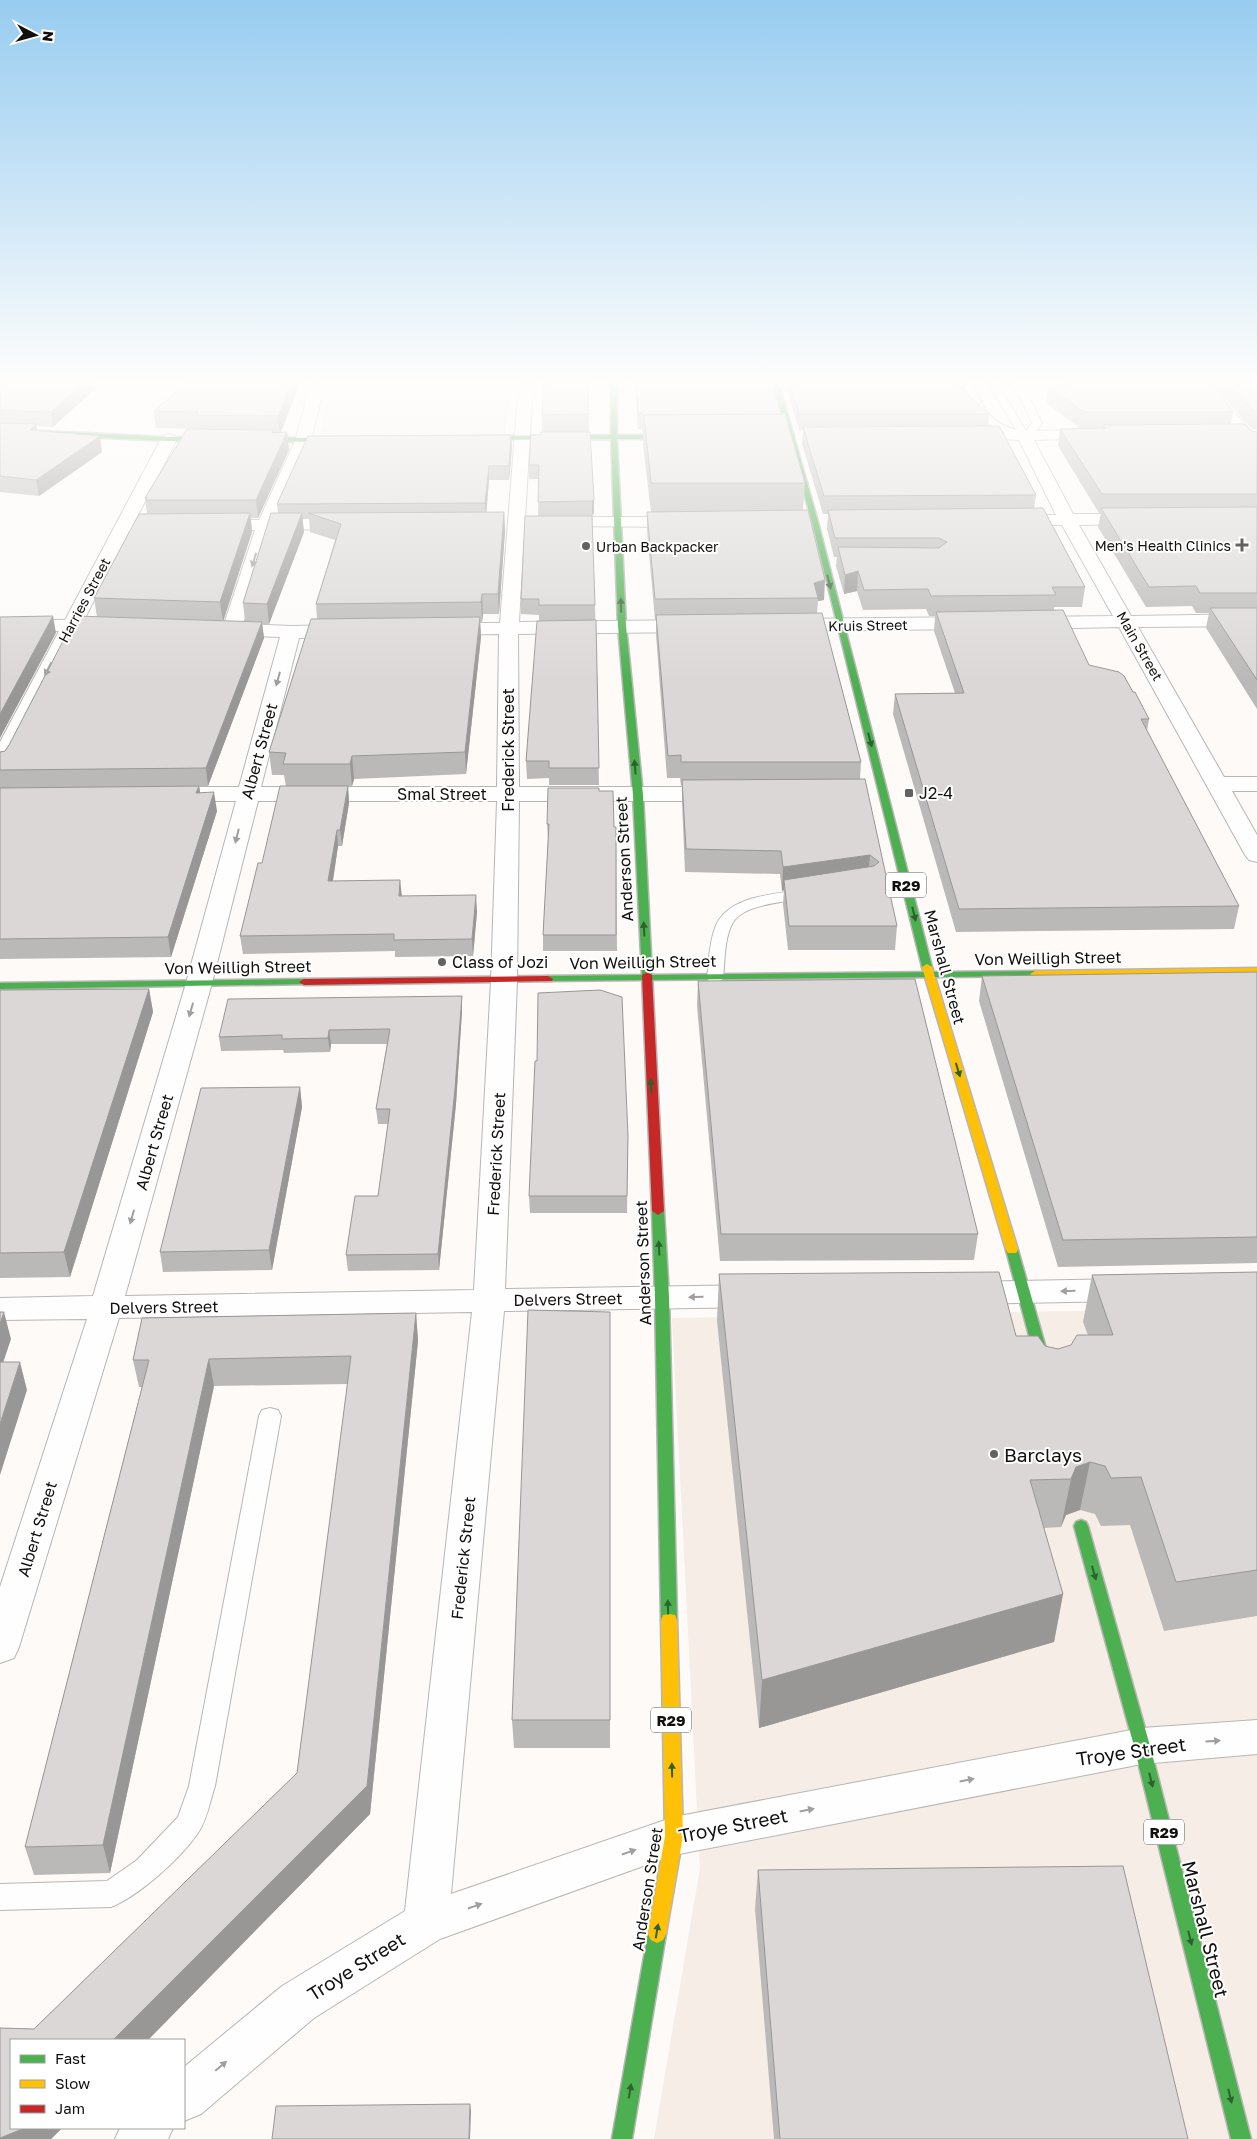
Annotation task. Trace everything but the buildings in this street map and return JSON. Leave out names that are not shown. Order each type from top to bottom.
[{"type":"main road","name":"Anderson Street","points":[[617,483],[622,626],[638,795],[662,1297],[674,1836],[622,2139]]},
{"type":"main road","name":"Marshall Street","points":[[805,483],[815,522],[829,562],[874,793],[1025,1292],[1049,1383]]},
{"type":"main road","name":"Von Weilligh Street","points":[[0,986],[1257,971]]},
{"type":"main road","name":"Marshall Street","points":[[1081,1526],[1142,1746],[1241,2139]]},
{"type":"street","name":"Harries Street","points":[[0,762],[146,483]]},
{"type":"street","points":[[232,630],[265,525],[284,483]]},
{"type":"street","name":"Frederick Street","points":[[426,1923],[489,1300],[504,981],[509,628],[523,522],[522,483]]},
{"type":"street","name":"Main Street","points":[[1048,483],[1257,855]]},
{"type":"street","points":[[999,520],[1157,519]]},
{"type":"street","points":[[523,522],[697,522]]},
{"type":"street","points":[[795,522],[834,522]]},
{"type":"street","points":[[123,526],[361,524]]},
{"type":"street","points":[[1017,623],[1257,620]]},
{"type":"street","name":"Kruis Street","points":[[770,625],[988,623]]},
{"type":"street","points":[[0,625],[128,627]]},
{"type":"street","points":[[430,629],[711,626]]},
{"type":"street","points":[[204,629],[290,632],[360,630]]},
{"type":"street","name":"Albert Street","points":[[0,1647],[106,1308],[199,983],[290,632]]},
{"type":"street","points":[[1218,784],[1257,784]]},
{"type":"street","name":"Smal Street","points":[[159,795],[736,794]]},
{"type":"street","points":[[937,1293],[1151,1290]]},
{"type":"street","name":"Delvers Street","points":[[0,1309],[780,1296]]},
{"type":"street","name":"Troye Street","points":[[185,2096],[298,2002],[426,1923],[674,1836],[1142,1746],[1257,1738]]},
{"type":"lane","points":[[715,978],[720,940],[727,918],[739,909],[770,900],[822,892]]},
{"type":"lane","points":[[0,1897],[111,1894],[147,1869],[189,1824],[202,1786],[270,1416]]},
{"type":"shaded area","points":[[1257,1308],[1257,2139],[654,2139],[700,1868],[672,1318]]},
{"type":"traffic: fast","points":[[616,483],[622,626],[638,795],[647,975]]},
{"type":"traffic: fast","points":[[804,483],[927,967]]},
{"type":"traffic: fast","points":[[548,979],[1035,974]]},
{"type":"traffic: fast","points":[[0,986],[304,982]]},
{"type":"traffic: fast","points":[[658,1211],[662,1297],[669,1620]]},
{"type":"traffic: fast","points":[[1012,1250],[1046,1373]]},
{"type":"traffic: fast","points":[[1081,1526],[1142,1746],[1241,2139]]},
{"type":"traffic: fast","points":[[622,2139],[657,1934]]},
{"type":"traffic: slow","points":[[927,967],[1012,1250]]},
{"type":"traffic: slow","points":[[1035,974],[1257,971]]},
{"type":"traffic: slow","points":[[657,1934],[674,1836],[669,1620]]},
{"type":"traffic: jam","points":[[647,975],[658,1211]]},
{"type":"traffic: jam","points":[[304,982],[548,979]]},
{"type":"place","name":"Men's Health Clinics","points":[[1242,545]]},
{"type":"place","name":"Urban Backpacker","points":[[586,546]]},
{"type":"place","name":"J2-4","points":[[909,793]]},
{"type":"place","name":"Class of Jozi","points":[[442,962]]},
{"type":"place","name":"Barclays","points":[[994,1454]]}]
